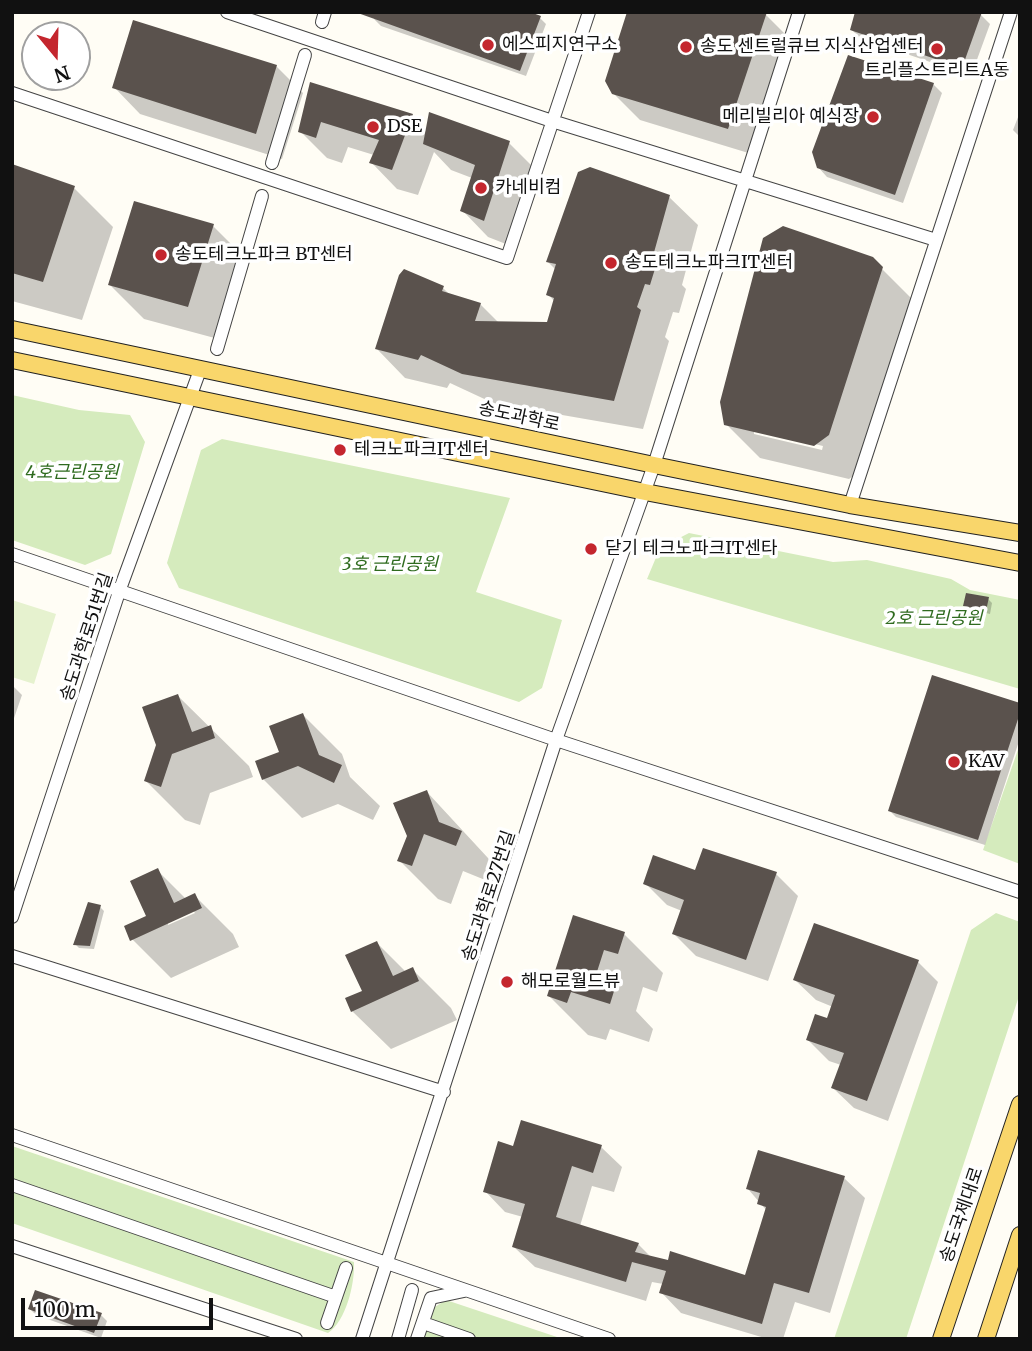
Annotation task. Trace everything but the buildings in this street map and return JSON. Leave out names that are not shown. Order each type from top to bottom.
[{"type":"main road","name":"송도과학로","points":[[12,329],[850,505],[1020,533]]},
{"type":"main road","points":[[12,360],[645,492],[1020,564]]},
{"type":"main road","name":"송도국제대로","points":[[941,1339],[1020,1104]]},
{"type":"main road","points":[[986,1339],[1020,1235]]},
{"type":"street","points":[[227,12],[552,121],[936,240]]},
{"type":"street","points":[[12,93],[508,258],[589,12]]},
{"type":"street","name":"송도과학로27번길","points":[[362,1339],[444,1093],[556,740],[654,465],[743,180],[799,12]]},
{"type":"street","points":[[850,505],[1011,12]]},
{"type":"street","points":[[272,163],[306,55]]},
{"type":"street","points":[[217,349],[262,196]]},
{"type":"street","name":"송도과학로51번길","points":[[12,917],[120,589],[200,370]]},
{"type":"street","points":[[12,554],[556,740],[1020,892]]},
{"type":"street","points":[[12,956],[444,1093]]},
{"type":"street","points":[[12,1135],[609,1339]]},
{"type":"street","points":[[12,1185],[336,1297]]},
{"type":"street","points":[[12,1246],[296,1339]]},
{"type":"street","points":[[327,1323],[346,1268]]},
{"type":"street","points":[[398,1339],[412,1290]]},
{"type":"street","points":[[417,1339],[431,1298],[465,1290]]},
{"type":"street","points":[[429,1325],[469,1339]]},
{"type":"green space","name":"4호근린공원","points":[[12,395],[79,410],[130,415],[145,442],[111,554],[85,565],[12,540]]},
{"type":"green space","name":"3호 근린공원","points":[[222,439],[510,498],[476,592],[562,620],[542,688],[519,702],[179,588],[167,563],[201,450]]},
{"type":"green space","name":"2호 근린공원","points":[[689,533],[833,562],[867,560],[951,579],[970,590],[1020,600],[1020,689],[647,579],[660,548]]},
{"type":"green space","points":[[12,600],[56,614],[34,684],[12,677]]},
{"type":"green space","points":[[1020,744],[1020,864],[983,850]]},
{"type":"green space","points":[[996,913],[1020,922],[1020,993],[906,1339],[834,1339],[971,930]]},
{"type":"green space","points":[[12,1146],[354,1262],[351,1291],[340,1320],[328,1333],[12,1223]]},
{"type":"green space","points":[[446,1300],[563,1339],[420,1339],[430,1310]]},
{"type":"place","name":"에스피지연구소","points":[[488,45]]},
{"type":"place","name":"송도 센트럴큐브 지식산업센터","points":[[686,47]]},
{"type":"place","name":"트리플스트리트A동","points":[[937,49]]},
{"type":"place","name":"메리빌리아 예식장","points":[[873,117]]},
{"type":"place","name":"DSE","points":[[373,127]]},
{"type":"place","name":"카네비컴","points":[[481,188]]},
{"type":"place","name":"송도테크노파크 BT센터","points":[[161,255]]},
{"type":"place","name":"송도테크노파크IT센터","points":[[611,263]]},
{"type":"place","name":"테크노파크IT센터","points":[[340,450]]},
{"type":"place","name":"닫기 테크노파크IT센타","points":[[591,549]]},
{"type":"place","name":"KAV","points":[[954,762]]},
{"type":"place","name":"해모로월드뷰","points":[[507,982]]}]
